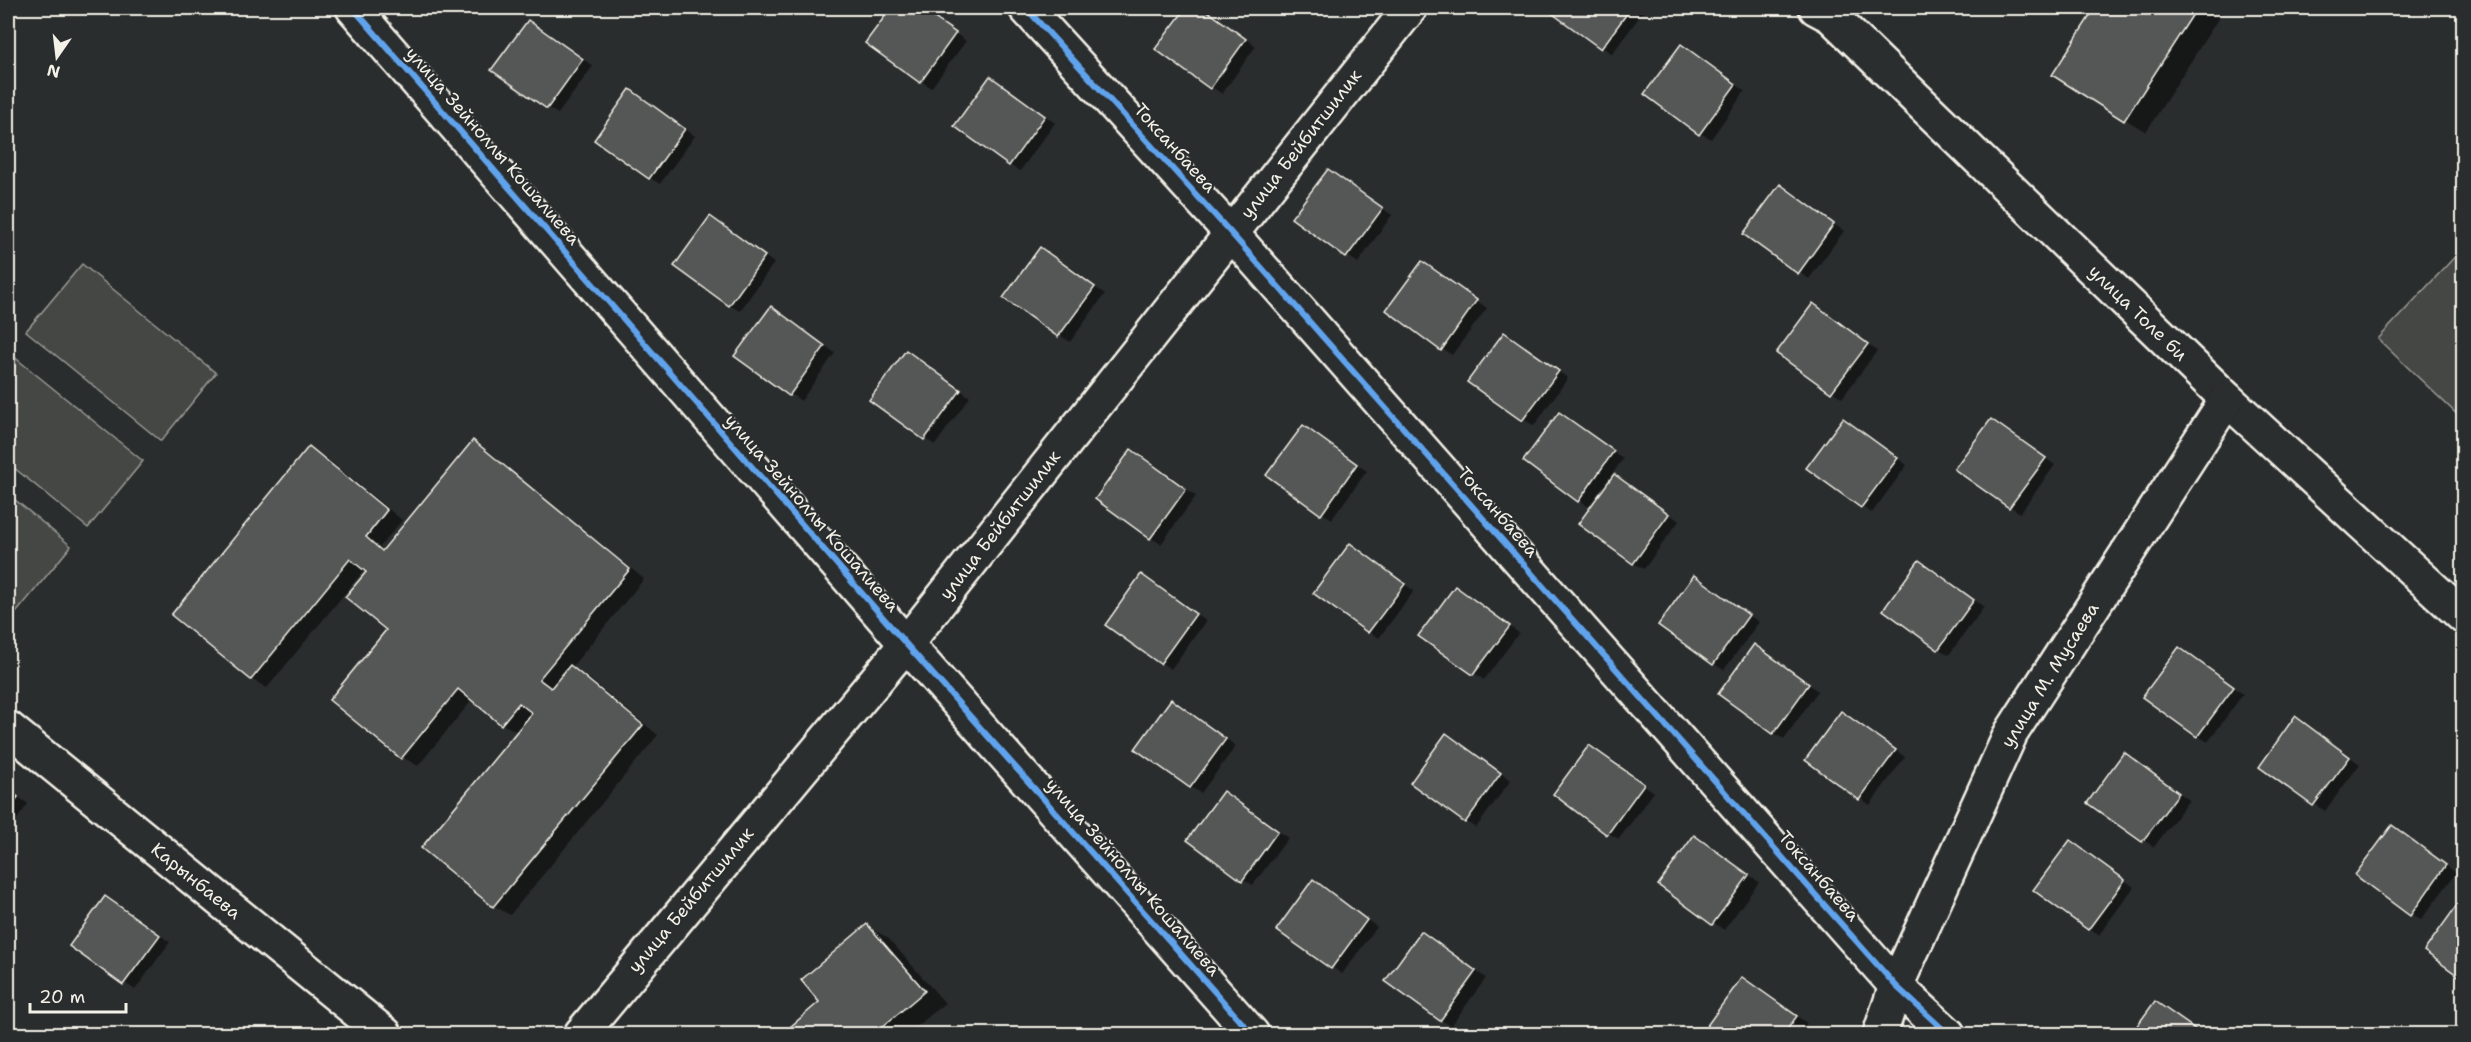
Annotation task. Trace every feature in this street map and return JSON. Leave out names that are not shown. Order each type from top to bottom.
[{"type":"street","name":"улица Зейноллы Кошалиева","points":[[353,8],[906,644],[1252,1035]]},
{"type":"street","name":"Токсанбаева","points":[[1026,8],[1231,232],[1896,986],[1948,1035]]},
{"type":"street","name":"улица Бейбитшилик","points":[[581,1035],[906,644],[1410,8]]},
{"type":"street","name":"улица Толе би","points":[[1816,8],[1831,16],[2227,399],[2463,617]]},
{"type":"street","name":"улица М. Мусаева","points":[[1880,1035],[1896,986],[2011,733],[2227,399]]},
{"type":"street","name":"Карынбаева","points":[[8,728],[385,1035]]},
{"type":"shaded area","points":[[2463,248],[2463,420],[2378,339]]},
{"type":"shaded area","points":[[82,264],[216,373],[161,441],[26,331]]},
{"type":"shaded area","points":[[8,352],[143,461],[88,528],[8,463]]},
{"type":"shaded area","points":[[8,494],[71,546],[16,613],[8,606]]},
{"type":"building","points":[[891,8],[920,8],[956,33],[920,83],[865,43]]},
{"type":"building","points":[[1186,8],[1203,8],[1246,39],[1210,89],[1155,49]]},
{"type":"building","points":[[1547,8],[1631,8],[1601,49]]},
{"type":"building","points":[[2095,8],[2197,8],[2124,121],[2052,75]]},
{"type":"building","points":[[528,20],[583,59],[547,109],[491,70]]},
{"type":"building","points":[[1681,44],[1736,84],[1699,135],[1644,94]]},
{"type":"building","points":[[990,76],[1045,116],[1009,166],[954,126]]},
{"type":"building","points":[[630,89],[685,129],[649,179],[594,140]]},
{"type":"building","points":[[1328,169],[1383,208],[1346,258],[1291,218]]},
{"type":"building","points":[[1780,184],[1834,224],[1798,274],[1743,234]]},
{"type":"building","points":[[710,216],[765,256],[729,306],[674,266]]},
{"type":"building","points":[[1040,247],[1095,287],[1058,337],[1003,298]]},
{"type":"building","points":[[1422,261],[1477,300],[1441,351],[1386,310]]},
{"type":"building","points":[[1813,303],[1868,344],[1831,393],[1776,353]]},
{"type":"building","points":[[771,306],[825,346],[789,396],[734,356]]},
{"type":"building","points":[[1504,332],[1559,371],[1522,421],[1467,382]]},
{"type":"building","points":[[906,350],[961,390],[924,440],[869,400]]},
{"type":"building","points":[[1559,412],[1614,451],[1578,502],[1523,461]]},
{"type":"building","points":[[1843,418],[1898,458],[1861,508],[1806,468]]},
{"type":"building","points":[[1991,419],[2046,458],[2009,508],[1954,469]]},
{"type":"building","points":[[1303,425],[1357,464],[1321,515],[1266,475]]},
{"type":"building","points":[[473,440],[630,569],[539,679],[551,688],[570,665],[643,725],[493,907],[421,848],[532,713],[519,703],[501,725],[458,689],[401,759],[329,700],[386,630],[345,597],[366,572],[350,559],[251,680],[171,615],[309,446],[387,510],[366,537],[382,551]]},
{"type":"building","points":[[1131,449],[1186,489],[1150,539],[1095,499]]},
{"type":"building","points":[[1614,474],[1669,514],[1633,564],[1578,524]]},
{"type":"building","points":[[1350,543],[1405,584],[1368,633],[1313,593]]},
{"type":"building","points":[[1919,560],[1974,600],[1938,650],[1883,610]]},
{"type":"building","points":[[1141,574],[1196,614],[1160,664],[1105,625]]},
{"type":"building","points":[[1694,575],[1749,615],[1713,665],[1658,625]]},
{"type":"building","points":[[1455,586],[1510,626],[1473,675],[1418,636]]},
{"type":"building","points":[[1754,644],[1809,684],[1773,734],[1718,694]]},
{"type":"building","points":[[2179,647],[2234,687],[2197,737],[2142,697]]},
{"type":"building","points":[[1171,699],[1226,739],[1190,788],[1135,749]]},
{"type":"building","points":[[1841,711],[1896,750],[1859,800],[1805,760]]},
{"type":"building","points":[[2295,716],[2350,757],[2313,806],[2259,767]]},
{"type":"building","points":[[1446,733],[1501,773],[1465,823],[1410,783]]},
{"type":"building","points":[[1589,745],[1644,784],[1607,835],[1553,794]]},
{"type":"building","points":[[2124,752],[2179,793],[2142,842],[2087,803]]},
{"type":"building","points":[[8,789],[18,797],[8,812]]},
{"type":"building","points":[[1223,791],[1278,831],[1242,881],[1187,840]]},
{"type":"building","points":[[2392,825],[2446,865],[2410,916],[2355,875]]},
{"type":"building","points":[[1694,835],[1749,875],[1712,925],[1658,885]]},
{"type":"building","points":[[2070,840],[2125,880],[2088,930],[2033,890]]},
{"type":"building","points":[[1313,879],[1367,920],[1331,969],[1276,930]]},
{"type":"building","points":[[105,896],[160,935],[123,985],[69,946]]},
{"type":"building","points":[[2460,901],[2464,904],[2464,980],[2424,951]]},
{"type":"building","points":[[867,924],[925,991],[874,1034],[782,1034],[819,1002],[801,980]]},
{"type":"building","points":[[1421,931],[1476,971],[1440,1021],[1385,981]]},
{"type":"building","points":[[1742,977],[1797,1016],[1784,1034],[1716,1034],[1706,1027]]},
{"type":"building","points":[[2155,1001],[2202,1034],[2131,1034]]},
{"type":"cycle path","points":[[353,8],[906,644],[1252,1034]]},
{"type":"cycle path","points":[[1026,8],[1231,233],[1896,986],[1948,1034]]}]
